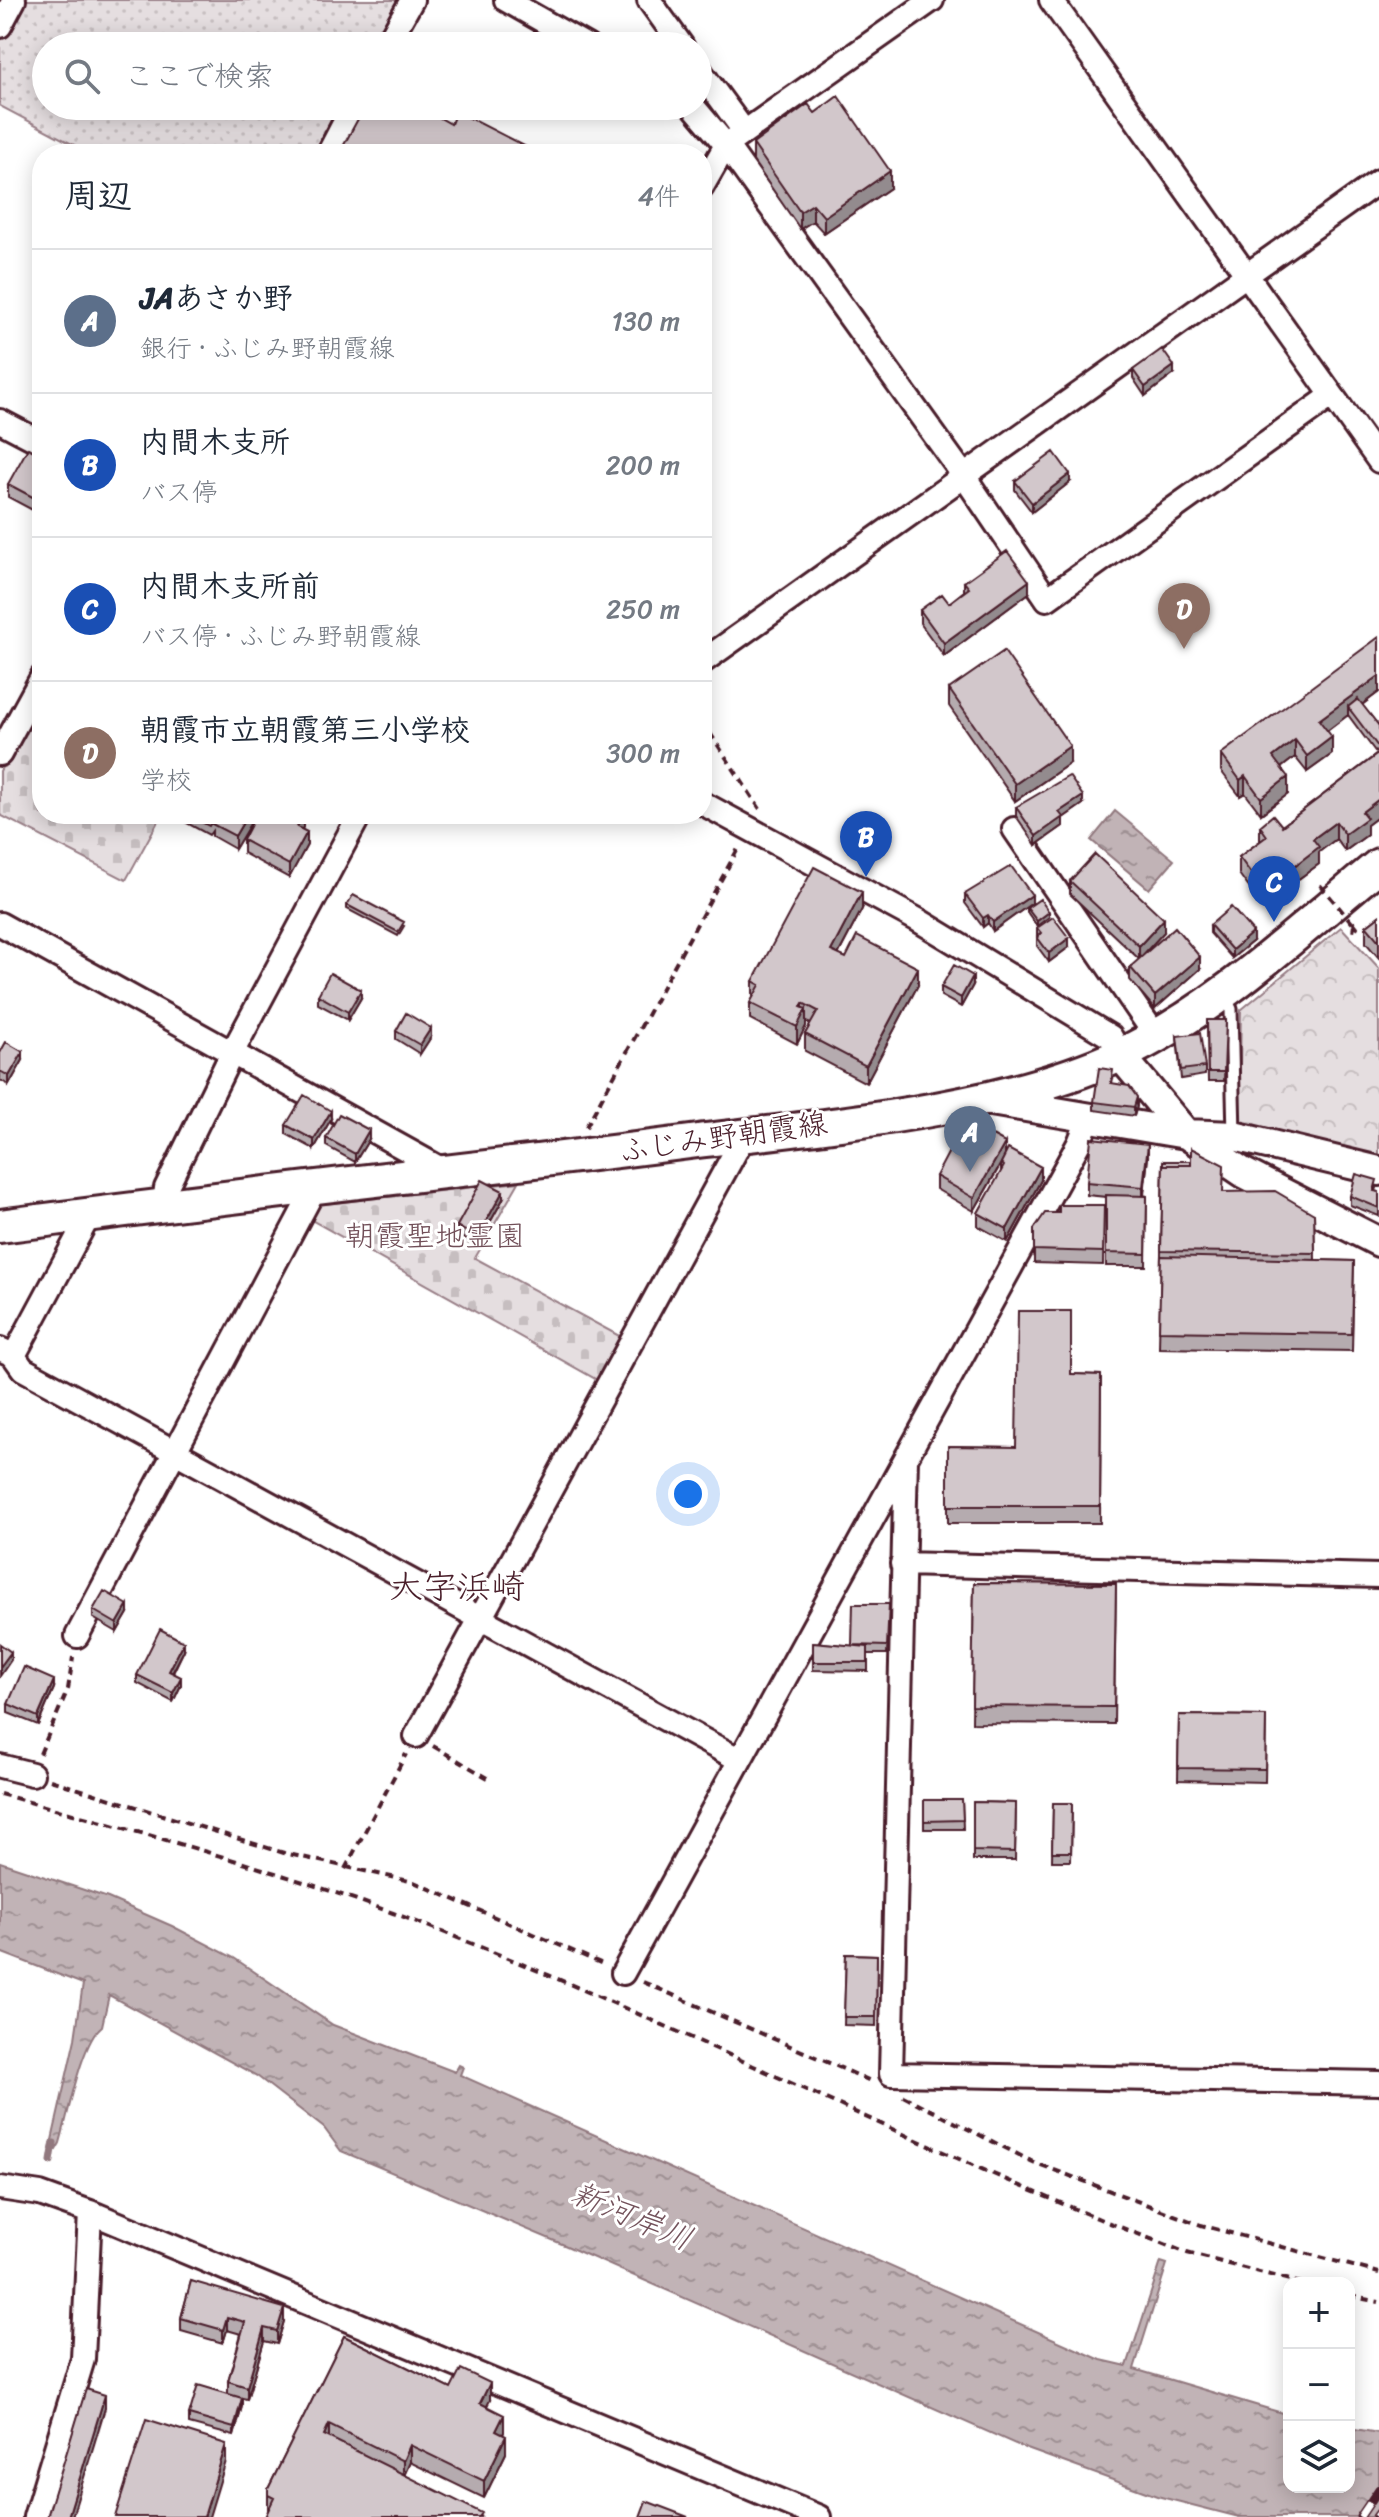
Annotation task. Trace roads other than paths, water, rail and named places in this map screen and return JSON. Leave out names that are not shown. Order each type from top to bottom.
[{"type":"main road","name":"ふじみ野朝霞線","points":[[0,1226],[744,1136],[979,1099],[1049,1082],[1120,1055],[1223,992],[1379,865]]},
{"type":"street","points":[[0,26],[14,0]]},
{"type":"street","points":[[394,32],[412,0]]},
{"type":"street","points":[[506,0],[562,32]]},
{"type":"street","points":[[649,0],[672,32]]},
{"type":"street","points":[[712,172],[735,138],[932,0]]},
{"type":"street","points":[[1051,0],[1247,274],[1330,397],[1379,461]]},
{"type":"street","points":[[712,94],[735,138],[1047,599],[1330,397]]},
{"type":"street","points":[[333,144],[346,120]]},
{"type":"street","points":[[711,120],[735,138]]},
{"type":"street","points":[[712,655],[1379,181]]},
{"type":"street","points":[[0,421],[32,438]]},
{"type":"street","points":[[0,754],[32,695]]},
{"type":"street","points":[[712,808],[918,920],[1111,1037],[1120,1055],[1186,1134],[1244,1173],[1379,1242]]},
{"type":"street","points":[[164,1204],[166,1188],[233,1051],[355,824]]},
{"type":"street","points":[[1014,829],[1147,1023],[1152,1038]]},
{"type":"street","points":[[0,924],[445,1171]]},
{"type":"street","points":[[979,1099],[1088,1120],[1186,1134],[1234,1136],[1379,1171]]},
{"type":"street","points":[[623,1973],[1071,1157],[1088,1120]]},
{"type":"street","points":[[416,1736],[744,1136]]},
{"type":"street","points":[[77,1636],[173,1450],[316,1186]]},
{"type":"street","points":[[90,1214],[6,1352],[23,1369],[740,1760]]},
{"type":"street","points":[[906,1458],[888,2080],[1379,2083]]},
{"type":"street","points":[[902,1564],[1379,1576]]},
{"type":"street","points":[[0,1766],[32,1774]]},
{"type":"street","points":[[0,2188],[40,2194],[90,2212],[819,2517]]},
{"type":"street","points":[[35,2517],[83,2359],[90,2212]]},
{"type":"lane","points":[[1223,992],[1231,1009],[1234,1136]]},
{"type":"water","points":[[1115,811],[1174,860],[1149,889],[1091,840]]},
{"type":"water","name":"新河岸川","points":[[0,1862],[108,1898],[172,1926],[234,1958],[333,2025],[455,2072],[459,2065],[463,2067],[460,2075],[1101,2360],[1127,2366],[1161,2262],[1167,2264],[1134,2369],[1283,2413],[1283,2493],[1355,2493],[1355,2429],[1379,2433],[1379,2517],[1239,2517],[1157,2496],[1027,2449],[562,2244],[341,2151],[324,2128],[257,2076],[109,1995],[102,2026],[94,2035],[82,2063],[60,2143],[56,2150],[50,2149],[75,2039],[83,1984],[0,1952]]},
{"type":"waterway","points":[[51,2161],[54,2143]]},
{"type":"railway","points":[[1360,2517],[1379,2489]]},
{"type":"railway","points":[[1376,2517],[1379,2513]]},
{"type":"place","name":"朝霞市立朝霞第三小学校","points":[[1184,649]]},
{"type":"place","name":"内間木支所","points":[[866,877]]},
{"type":"place","name":"内間木支所前","points":[[1274,922]]},
{"type":"place","name":"JAあさか野","points":[[970,1172]]},
{"type":"district","name":"大字浜崎","points":[[457,1587]]},
{"type":"park label","name":"朝霞聖地霊園","points":[[435,1236]]}]
